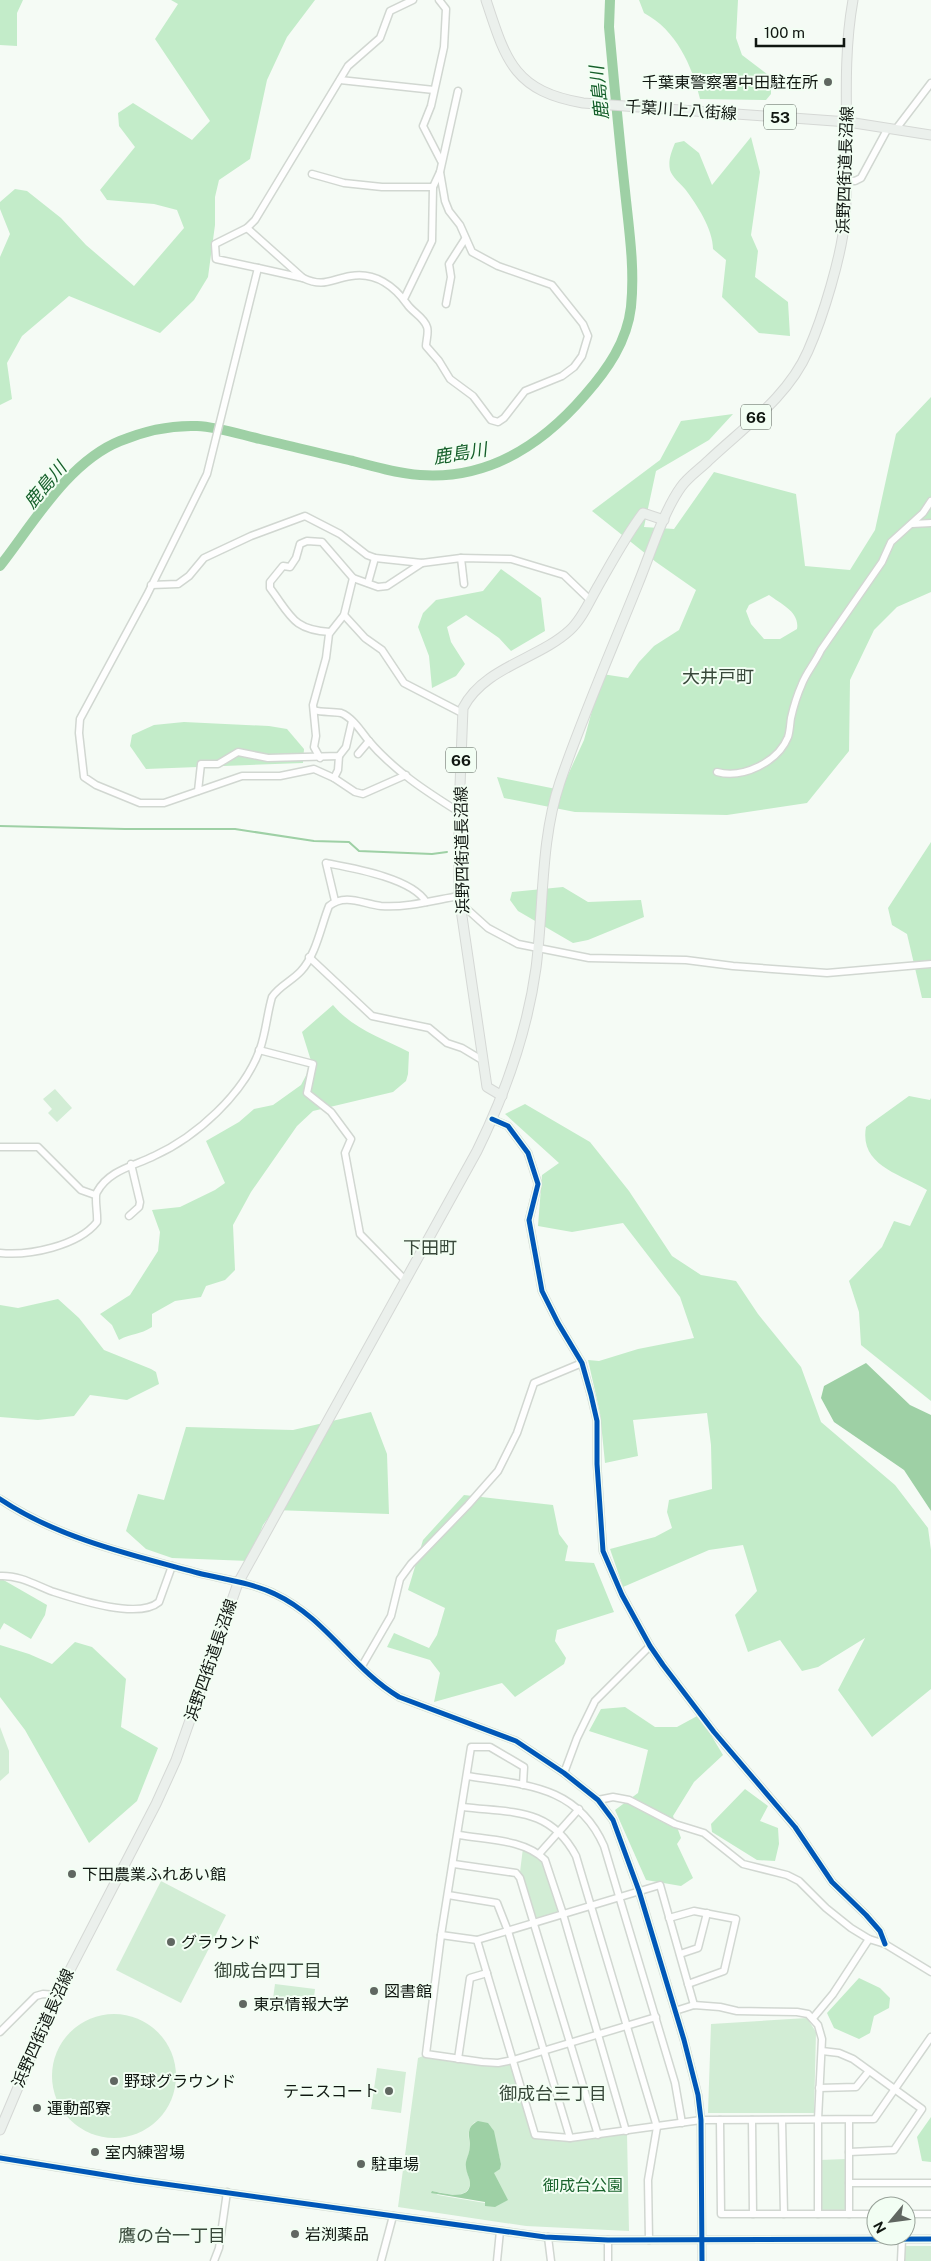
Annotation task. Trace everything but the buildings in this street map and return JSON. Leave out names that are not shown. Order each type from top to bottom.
[{"type":"main road","name":"千葉川上八街線","points":[[486,0],[504,52],[513,67],[526,81],[550,96],[583,103],[848,122],[931,135]]},
{"type":"main road","name":"浜野四街道長沼線","points":[[0,2130],[57,1995],[156,1804],[176,1760],[238,1583],[477,1152],[512,1072],[525,1028],[536,966],[542,888],[554,802],[588,710],[664,520],[681,486],[766,409],[786,388],[800,367],[818,325],[843,237],[848,122],[848,29],[854,0]]},
{"type":"main road","name":"浜野四街道長沼線","points":[[502,1096],[487,1087],[461,908],[459,812],[462,713],[470,696],[501,670],[571,630],[628,532],[643,513],[664,520]]},
{"type":"street","points":[[413,0],[390,11],[380,38],[351,62],[255,220],[247,228],[214,244],[216,259],[318,282],[334,282],[354,275],[374,278],[394,287],[428,328],[426,346],[428,351],[439,361],[450,379],[473,396],[495,422],[504,418],[525,391],[562,376],[574,367],[582,356],[588,336],[583,324],[552,285],[498,266],[472,252],[460,225],[449,211],[445,201],[440,172],[458,91]]},
{"type":"street","points":[[439,0],[444,4],[446,13],[444,47],[431,106],[422,126],[441,161]]},
{"type":"street","points":[[340,80],[434,90]]},
{"type":"street","points":[[846,180],[855,181],[861,178],[892,128],[931,83]]},
{"type":"street","points":[[404,299],[432,241],[433,187],[440,172]]},
{"type":"street","points":[[312,174],[344,183],[382,187],[433,187]]},
{"type":"street","points":[[247,228],[303,278]]},
{"type":"street","points":[[446,304],[451,277],[449,264],[465,239]]},
{"type":"street","points":[[258,268],[222,416],[202,487],[80,719],[79,733],[84,776],[96,785],[140,803],[164,803],[252,774],[280,776],[314,769],[334,778],[355,792],[363,794],[406,775]]},
{"type":"street","points":[[717,772],[722,774],[753,769],[781,750],[788,736],[802,683],[814,667],[821,650],[882,562],[891,542],[912,524],[931,501]]},
{"type":"street","points":[[151,586],[178,584],[189,576],[204,558],[251,536],[305,516],[340,534],[367,555],[375,558],[422,563],[461,558],[511,559],[564,575],[590,600]]},
{"type":"street","points":[[912,524],[931,523]]},
{"type":"street","points":[[330,632],[312,631],[298,625],[270,588],[270,582],[283,566],[290,567],[296,558],[300,544],[307,541],[322,542],[353,578],[378,587],[387,586],[422,563]]},
{"type":"street","points":[[368,583],[375,558]]},
{"type":"street","points":[[461,558],[464,584]]},
{"type":"street","points":[[320,758],[314,747],[314,710],[312,704],[324,666],[330,632],[344,615],[353,578]]},
{"type":"street","points":[[344,615],[366,638],[382,650],[404,683],[462,713]]},
{"type":"street","points":[[314,710],[324,713],[341,713],[352,720],[383,758],[459,812]]},
{"type":"street","points":[[334,778],[338,770],[339,756],[346,747],[352,720]]},
{"type":"street","points":[[358,754],[369,741]]},
{"type":"street","points":[[198,791],[201,764],[218,764],[238,752],[268,758],[339,756]]},
{"type":"street","points":[[335,902],[326,863],[390,879],[417,891],[426,902]]},
{"type":"street","points":[[0,1253],[50,1249],[78,1235],[97,1222],[95,1196],[117,1171],[166,1150],[202,1126],[236,1089],[260,1050],[272,997],[276,990],[302,970],[309,958],[329,906],[346,899],[391,906],[460,896]]},
{"type":"street","points":[[461,908],[468,910],[488,928],[509,940],[537,949],[604,959],[686,960],[806,972],[842,972],[931,964]]},
{"type":"street","points":[[309,958],[372,1016],[429,1028],[446,1043],[462,1048],[482,1060]]},
{"type":"street","points":[[260,1050],[312,1064],[306,1093],[331,1112],[351,1139],[345,1153],[360,1234],[405,1280]]},
{"type":"street","points":[[492,1119],[508,1126],[528,1153],[538,1184],[530,1220],[542,1292],[582,1363],[597,1421],[597,1464],[603,1550],[622,1595],[650,1646],[714,1732],[795,1827],[832,1882],[866,1915],[880,1932],[885,1944]]},
{"type":"street","points":[[0,1146],[38,1147],[81,1190],[95,1196]]},
{"type":"street","points":[[129,1216],[139,1207],[140,1202],[131,1164]]},
{"type":"street","points":[[362,1666],[391,1616],[400,1579],[411,1564],[498,1471],[517,1433],[534,1383],[582,1363]]},
{"type":"street","points":[[0,1499],[41,1522],[66,1533],[172,1566],[272,1592],[296,1605],[317,1622],[384,1688],[399,1697],[516,1741],[564,1773],[598,1800],[613,1820],[618,1831],[639,1891],[693,2069],[701,2120],[702,2261]]},
{"type":"street","points":[[0,1576],[19,1578],[63,1594],[114,1608],[137,1610],[156,1605],[159,1602],[172,1566]]},
{"type":"street","points":[[564,1773],[577,1738],[595,1701],[650,1646]]},
{"type":"street","points":[[523,1785],[524,1767],[490,1747],[471,1747],[426,2054],[498,2063],[656,2017]]},
{"type":"street","points":[[467,1776],[541,1788],[560,1796],[579,1809],[598,1832],[620,1897],[656,2017],[675,2083],[682,2123]]},
{"type":"street","points":[[598,1800],[613,1797],[629,1800],[675,1824],[704,1833],[743,1864],[787,1875],[799,1881],[838,1918],[869,1939],[885,1944],[931,1972]]},
{"type":"street","points":[[463,1807],[532,1816],[550,1823],[576,1856],[657,2126],[648,2180],[649,2240]]},
{"type":"street","points":[[539,1854],[579,1809]]},
{"type":"street","points":[[458,1835],[522,1845],[539,1854],[548,1867],[626,2131]]},
{"type":"street","points":[[454,1864],[519,1875],[598,2135]]},
{"type":"street","points":[[442,1935],[477,1940],[660,1885],[694,2006]]},
{"type":"street","points":[[448,1895],[497,1903],[508,1931],[570,2138]]},
{"type":"street","points":[[669,1918],[694,1911],[736,1919],[724,1971],[688,1984]]},
{"type":"street","points":[[680,1954],[698,1948],[707,1913]]},
{"type":"street","points":[[813,2018],[833,1994],[869,1939]]},
{"type":"street","points":[[477,1940],[535,2135],[570,2138],[701,2120],[874,2119],[896,2090],[931,2037]]},
{"type":"street","points":[[458,2059],[470,1978],[487,1973]]},
{"type":"street","points":[[0,2032],[36,1996],[42,1994],[57,1995]]},
{"type":"street","points":[[675,2011],[694,2006],[720,2007],[737,2011],[797,2012],[813,2018],[821,2031],[822,2051],[818,2120],[818,2214]]},
{"type":"street","points":[[822,2051],[846,2055],[922,2109],[897,2148],[892,2151],[849,2152]]},
{"type":"street","points":[[820,2088],[856,2087],[869,2071]]},
{"type":"street","points":[[720,2120],[721,2214],[866,2214]]},
{"type":"street","points":[[752,2120],[753,2214]]},
{"type":"street","points":[[782,2120],[784,2214]]},
{"type":"street","points":[[849,2120],[849,2214]]},
{"type":"street","points":[[0,2158],[136,2180],[548,2237],[608,2240],[866,2239]]},
{"type":"street","points":[[849,2183],[931,2183]]},
{"type":"street","points":[[214,2261],[219,2248],[227,2192]]},
{"type":"street","points":[[916,2214],[931,2214]]},
{"type":"street","points":[[381,2261],[393,2216]]},
{"type":"street","points":[[497,2261],[500,2231]]},
{"type":"street","points":[[548,2237],[550,2261]]},
{"type":"street","points":[[916,2239],[931,2239]]},
{"type":"street","points":[[608,2240],[608,2261]]},
{"type":"street","points":[[901,2261],[902,2246]]},
{"type":"green space","points":[[55,1089],[72,1108],[57,1122],[48,1113],[52,1109],[43,1099]]},
{"type":"green space","points":[[0,1727],[9,1751],[9,1773],[0,1781]]},
{"type":"green space","points":[[523,1848],[543,1861],[559,1909],[557,1912],[537,1918],[534,1916],[520,1872]]},
{"type":"green space","name":"グラウンド","points":[[161,1881],[226,1915],[181,2003],[116,1970]]},
{"type":"green space","points":[[275,1984],[315,1989],[312,2012],[272,2006]]},
{"type":"green space","name":"野球グラウンド","points":[[114,2014],[138,2019],[158,2032],[171,2052],[176,2076],[171,2100],[158,2120],[138,2133],[114,2138],[90,2133],[70,2120],[57,2100],[52,2076],[57,2052],[70,2032],[90,2019]]},
{"type":"green space","points":[[807,2018],[816,2032],[814,2113],[708,2113],[711,2024]]},
{"type":"green space","name":"御成台公園","points":[[423,2056],[465,2061],[508,2063],[511,2066],[532,2137],[569,2142],[627,2134],[629,2231],[526,2226],[398,2207],[418,2058]],"holes":[[[475,2122],[492,2128],[501,2164],[494,2172],[485,2203],[438,2195],[432,2191],[456,2195],[466,2192],[470,2181],[466,2170],[470,2150],[470,2128]]]},
{"type":"green space","name":"テニスコート","points":[[377,2068],[406,2072],[401,2113],[371,2109]]},
{"type":"green space","points":[[846,2159],[847,2208],[843,2211],[823,2211],[821,2209],[820,2160]]},
{"type":"green space","points":[[904,2246],[931,2246],[931,2261],[904,2261]]},
{"type":"shaded area","points":[[0,0],[23,0],[17,13],[17,46],[0,45]]},
{"type":"shaded area","points":[[171,0],[315,0],[287,37],[267,80],[250,159],[219,180],[215,197],[215,225],[208,277],[194,300],[160,333],[69,296],[22,336],[7,363],[12,399],[0,405],[0,257],[10,234],[0,209],[0,202],[15,189],[27,191],[61,218],[86,245],[134,286],[184,228],[177,210],[154,204],[107,200],[100,190],[135,147],[119,126],[118,113],[133,103],[192,140],[210,121],[155,39],[178,4]]},
{"type":"shaded area","points":[[639,0],[738,0],[736,38],[742,55],[771,77],[771,94],[766,100],[700,99],[697,86],[681,50],[665,29],[644,13]]},
{"type":"shaded area","points":[[751,137],[760,172],[751,235],[758,251],[755,277],[788,302],[790,336],[759,333],[722,297],[726,260],[713,249],[710,233],[704,218],[690,195],[674,178],[669,166],[675,143],[684,141],[699,153],[712,185]]},
{"type":"shaded area","points":[[931,397],[931,592],[897,607],[874,630],[850,680],[849,751],[807,803],[727,815],[575,812],[504,798],[497,777],[561,790],[584,740],[602,674],[628,678],[639,662],[654,646],[679,630],[696,590],[656,562],[592,511],[660,460],[681,421],[733,414],[709,440],[656,471],[644,527],[674,529],[714,472],[796,494],[805,566],[850,570],[875,530],[896,434]],"holes":[[[769,595],[789,609],[796,618],[797,629],[780,639],[764,639],[751,624],[746,611],[749,605]]]},
{"type":"shaded area","points":[[501,569],[541,598],[545,631],[511,651],[499,638],[466,615],[447,627],[451,642],[465,664],[456,676],[432,688],[429,656],[418,627],[423,613],[436,600],[483,591]]},
{"type":"shaded area","points":[[184,722],[269,726],[287,729],[304,749],[303,763],[146,769],[130,746],[132,735],[154,725]]},
{"type":"shaded area","points":[[931,842],[931,998],[922,998],[907,934],[892,925],[888,908]]},
{"type":"shaded area","points":[[563,887],[588,902],[641,900],[644,917],[588,940],[573,943],[518,911],[510,900],[512,892]]},
{"type":"shaded area","points":[[333,1005],[359,1027],[409,1052],[406,1081],[393,1092],[313,1111],[297,1126],[251,1192],[233,1225],[235,1270],[225,1280],[206,1286],[201,1297],[175,1301],[152,1314],[152,1327],[119,1340],[112,1325],[100,1314],[130,1295],[158,1251],[160,1232],[152,1210],[180,1207],[225,1183],[206,1141],[239,1122],[254,1109],[273,1105],[301,1085],[312,1064],[302,1032]]},
{"type":"shaded area","points":[[909,1096],[930,1100],[931,1098],[931,1401],[861,1345],[859,1312],[849,1281],[882,1247],[894,1221],[910,1226],[927,1190],[894,1173],[875,1160],[869,1151],[866,1140],[866,1127]]},
{"type":"shaded area","points":[[525,1104],[590,1142],[629,1191],[672,1256],[701,1275],[736,1281],[758,1314],[801,1367],[821,1422],[895,1485],[928,1528],[931,1550],[931,1689],[872,1737],[838,1690],[865,1638],[818,1667],[802,1671],[780,1640],[748,1652],[735,1615],[757,1591],[743,1545],[709,1550],[623,1587],[610,1549],[655,1537],[672,1528],[667,1512],[669,1500],[712,1489],[711,1445],[707,1413],[633,1420],[638,1456],[605,1463],[600,1413],[588,1360],[599,1361],[638,1349],[694,1338],[680,1297],[623,1223],[572,1232],[538,1226],[542,1175],[559,1163],[505,1114]]},
{"type":"shaded area","points":[[58,1299],[79,1318],[104,1350],[156,1372],[159,1384],[127,1400],[90,1395],[74,1416],[38,1420],[0,1417],[0,1305],[18,1308]]},
{"type":"shaded area","points":[[866,1363],[910,1405],[931,1415],[931,1511],[904,1470],[834,1422],[821,1398],[824,1386]]},
{"type":"shaded area","points":[[371,1412],[387,1454],[389,1514],[274,1510],[263,1525],[249,1561],[172,1558],[146,1549],[126,1531],[138,1494],[164,1500],[186,1427],[293,1430]]},
{"type":"shaded area","points":[[464,1495],[553,1505],[559,1534],[568,1546],[565,1561],[594,1563],[614,1612],[557,1630],[555,1641],[566,1658],[564,1664],[515,1697],[502,1683],[434,1702],[440,1673],[430,1660],[387,1647],[394,1633],[429,1648],[437,1635],[445,1608],[408,1590],[423,1540]]},
{"type":"shaded area","points":[[0,1578],[47,1605],[45,1615],[31,1639],[4,1623],[0,1630]]},
{"type":"shaded area","points":[[75,1642],[92,1647],[126,1679],[121,1727],[158,1748],[137,1801],[89,1843],[25,1730],[0,1697],[0,1645],[52,1664]]},
{"type":"shaded area","points":[[625,1707],[655,1727],[677,1727],[699,1715],[723,1755],[694,1782],[673,1816],[681,1838],[677,1844],[693,1878],[681,1886],[646,1880],[615,1810],[638,1793],[648,1750],[589,1731],[601,1709]]},
{"type":"shaded area","points":[[745,1789],[768,1806],[760,1821],[778,1828],[779,1844],[775,1861],[757,1860],[712,1832],[711,1824]]},
{"type":"shaded area","points":[[859,1978],[880,1988],[890,1998],[889,2008],[874,2016],[870,2033],[859,2039],[834,2028],[827,2013]]},
{"type":"shaded area","points":[[931,2117],[931,2162],[922,2161],[917,2137]]},
{"type":"shaded area","points":[[478,2121],[488,2123],[494,2131],[501,2164],[500,2169],[494,2173],[508,2200],[495,2207],[485,2206],[485,2202],[431,2193],[432,2191],[456,2195],[466,2192],[469,2188],[470,2182],[466,2171],[466,2161],[470,2148],[469,2131],[473,2124]]},
{"type":"waterway","name":"鹿島川","points":[[0,566],[53,496],[84,463],[101,451],[138,434],[177,427],[197,426],[213,428],[394,471],[420,475],[445,475],[468,472],[512,456],[532,444],[551,429],[593,385],[615,355],[625,332],[631,307],[631,249],[609,27],[610,0]]},
{"type":"waterway","points":[[0,826],[235,829],[314,841],[349,842],[359,851],[432,854],[447,852]]},
{"type":"cycle path","points":[[492,1119],[508,1126],[528,1153],[538,1184],[529,1220],[542,1291],[558,1323],[582,1363],[591,1395],[597,1421],[597,1464],[603,1551],[622,1595],[650,1646],[663,1665],[714,1732],[795,1827],[832,1882],[880,1931],[885,1944]]},
{"type":"cycle path","points":[[0,1499],[22,1513],[70,1535],[96,1544],[198,1573],[247,1584],[275,1594],[309,1616],[382,1686],[399,1697],[516,1741],[564,1773],[598,1800],[613,1820],[639,1891],[684,2040],[698,2095],[701,2120],[702,2261]]},
{"type":"cycle path","points":[[0,2158],[136,2180],[545,2237],[608,2240],[931,2239]]},
{"type":"place","name":"千葉東警察署中田駐在所","points":[[828,82]]},
{"type":"place","name":"下田農業ふれあい館","points":[[72,1874]]},
{"type":"place","name":"グラウンド","points":[[171,1942]]},
{"type":"place","name":"図書館","points":[[374,1991]]},
{"type":"place","name":"東京情報大学","points":[[243,2004]]},
{"type":"place","name":"野球グラウンド","points":[[114,2081]]},
{"type":"place","name":"テニスコート","points":[[389,2091]]},
{"type":"place","name":"運動部寮","points":[[37,2108]]},
{"type":"place","name":"室内練習場","points":[[95,2152]]},
{"type":"place","name":"駐車場","points":[[361,2164]]},
{"type":"place","name":"岩渕薬品","points":[[295,2234]]},
{"type":"district","name":"大井戸町","points":[[718,676]]},
{"type":"district","name":"下田町","points":[[430,1247]]},
{"type":"district","name":"御成台四丁目","points":[[268,1970]]},
{"type":"district","name":"御成台三丁目","points":[[553,2093]]},
{"type":"district","name":"鷹の台一丁目","points":[[172,2235]]}]
